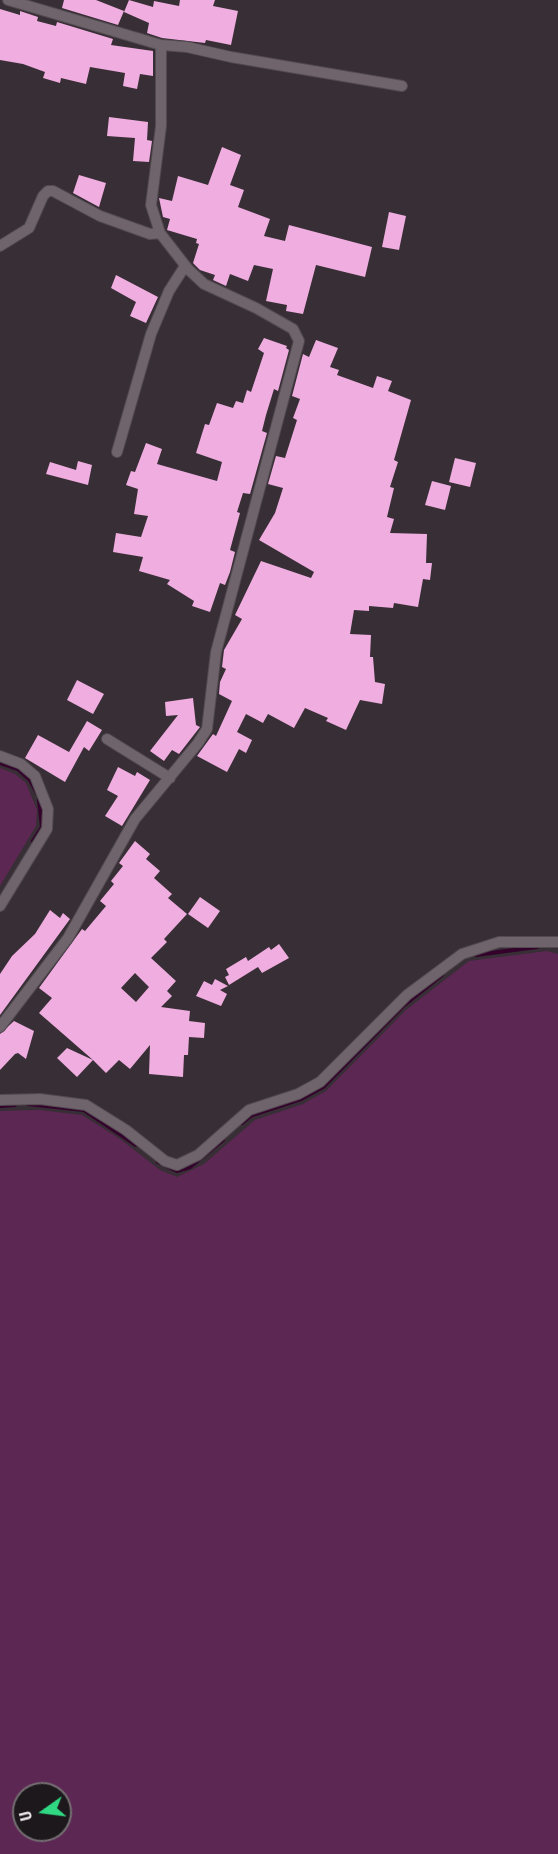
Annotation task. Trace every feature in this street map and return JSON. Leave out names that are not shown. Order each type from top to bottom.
[{"type":"street","points":[[8,0],[161,45],[188,47],[231,57],[402,86]]},
{"type":"street","points":[[0,1027],[68,938],[126,833],[207,729],[212,702],[216,652],[299,341],[293,329],[256,308],[204,284],[185,266],[160,233],[151,205],[161,126],[161,45]]},
{"type":"street","points":[[0,246],[29,228],[43,196],[53,190],[100,216],[150,234],[160,233]]},
{"type":"street","points":[[117,452],[151,334],[169,291],[185,266]]},
{"type":"street","points":[[107,739],[170,778]]},
{"type":"street","points":[[0,756],[21,764],[34,776],[48,809],[47,829],[0,906]]},
{"type":"street","points":[[0,1100],[40,1099],[86,1105],[126,1130],[165,1161],[177,1165],[198,1155],[249,1110],[298,1094],[320,1082],[407,995],[462,954],[499,942],[558,942]]},
{"type":"shaded area","points":[[0,768],[15,774],[26,783],[37,810],[36,826],[0,886]]},
{"type":"shaded area","points":[[547,951],[558,954],[558,1854],[0,1854],[0,1111],[39,1110],[82,1115],[120,1139],[160,1170],[177,1177],[204,1164],[255,1120],[303,1104],[326,1091],[406,1010],[469,961]]},
{"type":"building","points":[[64,0],[96,0],[124,11],[118,25],[62,8]]},
{"type":"building","points":[[129,0],[153,7],[154,1],[179,6],[180,0],[215,0],[213,6],[238,11],[231,45],[206,40],[205,43],[162,38],[147,33],[149,23],[124,12]]},
{"type":"building","points":[[0,9],[20,15],[20,11],[38,17],[37,21],[56,26],[57,22],[113,39],[111,45],[153,51],[153,76],[140,74],[137,89],[123,86],[125,73],[90,67],[86,84],[61,78],[60,83],[43,78],[45,72],[23,64],[0,60]]},
{"type":"building","points":[[109,117],[148,122],[147,140],[152,141],[149,162],[133,161],[135,138],[107,136]]},
{"type":"building","points":[[222,147],[241,155],[230,185],[244,190],[238,207],[270,219],[264,236],[285,241],[289,225],[372,247],[365,277],[316,265],[303,314],[286,311],[287,305],[266,301],[273,269],[254,265],[248,281],[230,274],[226,286],[213,280],[215,275],[200,270],[193,263],[199,244],[196,243],[197,239],[167,230],[170,219],[163,217],[159,198],[172,201],[178,176],[208,185]]},
{"type":"building","points":[[79,175],[106,183],[99,207],[73,193]]},
{"type":"building","points":[[389,212],[406,216],[399,250],[382,247]]},
{"type":"building","points":[[116,275],[158,297],[146,323],[130,316],[136,302],[111,288]]},
{"type":"building","points":[[264,338],[287,346],[289,350],[278,391],[274,389],[266,415],[262,431],[267,433],[250,494],[243,493],[237,512],[240,513],[230,550],[235,552],[230,572],[225,585],[220,583],[210,612],[192,606],[194,601],[167,584],[170,580],[139,571],[143,557],[113,552],[116,533],[141,537],[148,516],[134,514],[138,489],[126,485],[131,471],[135,472],[146,443],[162,449],[157,464],[217,481],[222,462],[196,453],[205,424],[209,425],[217,403],[233,408],[236,401],[243,403],[247,390],[251,392],[264,353],[258,349]]},
{"type":"building","points":[[316,340],[338,348],[330,367],[339,370],[337,375],[373,388],[377,376],[392,381],[388,391],[411,400],[394,460],[398,462],[390,487],[394,488],[387,517],[394,519],[390,533],[427,534],[426,563],[432,563],[430,580],[423,579],[418,607],[394,603],[393,608],[369,606],[369,611],[354,610],[350,634],[371,635],[370,657],[373,657],[375,682],[385,684],[382,704],[360,700],[346,730],[326,721],[328,718],[305,708],[294,728],[268,714],[263,723],[246,714],[237,732],[252,740],[246,753],[239,749],[227,772],[197,756],[213,734],[216,736],[232,701],[219,694],[220,682],[226,669],[222,667],[224,650],[242,619],[235,615],[261,561],[311,578],[314,572],[259,540],[275,513],[283,488],[268,484],[276,456],[285,458],[297,420],[293,418],[300,399],[292,396],[303,354],[309,357]]},
{"type":"building","points":[[455,458],[476,463],[470,487],[449,482]]},
{"type":"building","points":[[78,461],[92,465],[88,485],[46,474],[50,462],[76,470]]},
{"type":"building","points":[[432,481],[451,486],[445,510],[425,505]]},
{"type":"building","points":[[77,680],[104,694],[93,714],[67,700]]},
{"type":"building","points":[[193,698],[196,725],[200,727],[179,754],[172,750],[164,761],[150,751],[178,715],[166,716],[165,702]]},
{"type":"building","points":[[87,721],[102,730],[89,751],[84,747],[65,782],[25,758],[38,735],[69,752]]},
{"type":"building","points":[[118,767],[135,776],[137,772],[150,780],[122,826],[105,816],[118,796],[107,790]]},
{"type":"building","points":[[135,841],[150,854],[146,859],[160,871],[154,878],[172,894],[168,898],[187,914],[164,939],[167,942],[151,958],[176,981],[167,991],[172,996],[161,1007],[190,1011],[189,1021],[205,1023],[204,1038],[189,1037],[188,1055],[184,1055],[183,1077],[149,1074],[150,1045],[130,1069],[119,1060],[106,1073],[39,1013],[52,998],[39,988],[82,929],[85,931],[106,906],[100,901],[114,884],[111,881],[123,866],[119,863]],"holes":[[[135,973],[149,987],[136,1002],[121,988]]]},
{"type":"building","points":[[200,897],[220,911],[208,928],[188,914]]},
{"type":"building","points":[[50,910],[60,918],[63,913],[70,919],[0,1015],[0,974],[12,956],[35,934]]},
{"type":"building","points":[[279,944],[289,958],[262,973],[258,967],[229,985],[225,977],[229,975],[226,969],[246,957],[248,961],[269,947],[271,950]]},
{"type":"building","points":[[215,979],[228,986],[220,990],[227,994],[221,1006],[196,996],[204,981],[212,985]]},
{"type":"building","points":[[14,1021],[34,1031],[26,1059],[18,1053],[15,1054],[0,1070],[0,1034]]},
{"type":"building","points":[[67,1048],[93,1060],[77,1077],[57,1058]]},
{"type":"waterway","points":[[0,763],[18,769],[30,780],[37,793]]},
{"type":"waterway","points":[[33,841],[42,827],[39,800]]},
{"type":"waterway","points":[[476,955],[537,947]]},
{"type":"waterway","points":[[242,1123],[252,1115],[301,1099],[323,1087],[403,1006],[442,975]]},
{"type":"waterway","points":[[28,1104],[84,1110],[136,1145]]},
{"type":"waterway","points":[[0,1106],[15,1105]]},
{"type":"waterway","points":[[158,1162],[177,1171],[190,1167],[223,1140]]}]
